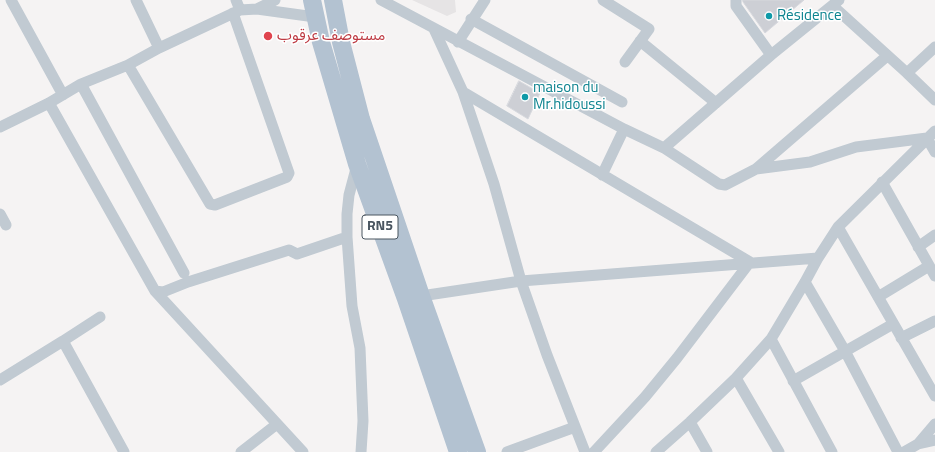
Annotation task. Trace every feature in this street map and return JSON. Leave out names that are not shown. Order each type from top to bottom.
[{"type":"main road","name":"RN5","points":[[333,0],[341,42],[361,119],[421,296],[477,452]]},
{"type":"main road","name":"RN5","points":[[313,9],[321,42],[357,164],[406,299],[458,452]]},
{"type":"street","points":[[11,0],[62,95]]},
{"type":"street","points":[[136,0],[159,48]]},
{"type":"street","points":[[257,9],[275,0]]},
{"type":"street","points":[[380,0],[624,129],[664,148],[719,184],[725,185],[756,169],[887,56]]},
{"type":"street","points":[[458,42],[484,0]]},
{"type":"street","points":[[602,0],[649,28],[625,62]]},
{"type":"street","points":[[736,0],[736,6],[771,55]]},
{"type":"street","points":[[664,148],[771,55],[836,3],[887,56],[908,73],[935,100]]},
{"type":"street","points":[[128,65],[210,204],[215,205],[287,177],[289,173],[236,8]]},
{"type":"street","points":[[0,127],[49,103],[81,84],[128,65],[236,8],[313,9]]},
{"type":"street","points":[[471,19],[622,102]]},
{"type":"street","points":[[434,29],[463,92],[494,184],[521,281],[547,355],[585,452]]},
{"type":"street","points":[[640,41],[716,103]]},
{"type":"street","points":[[908,73],[935,47]]},
{"type":"street","points":[[81,84],[184,273]]},
{"type":"street","points":[[463,92],[750,262]]},
{"type":"street","points":[[49,103],[155,291],[302,452]]},
{"type":"street","points":[[602,175],[624,129]]},
{"type":"street","points":[[756,169],[810,162],[856,147],[931,134]]},
{"type":"street","points":[[931,134],[935,152]]},
{"type":"street","points":[[656,452],[736,378],[771,339],[818,258],[838,227],[931,134]]},
{"type":"street","points":[[357,164],[349,195],[347,237],[352,306],[360,348],[363,420],[361,452]]},
{"type":"street","points":[[882,182],[935,276]]},
{"type":"street","points":[[0,214],[6,225]]},
{"type":"street","points":[[838,227],[935,396]]},
{"type":"street","points":[[918,247],[935,235]]},
{"type":"street","points":[[155,291],[163,292],[188,282],[289,250],[297,254],[347,237]]},
{"type":"street","points":[[421,296],[521,281],[750,262],[818,258]]},
{"type":"street","points":[[594,452],[645,397],[677,358],[750,262]]},
{"type":"street","points":[[878,297],[929,266]]},
{"type":"street","points":[[805,282],[845,351],[898,452]]},
{"type":"street","points":[[0,380],[100,317]]},
{"type":"street","points":[[901,338],[935,321]]},
{"type":"street","points":[[793,381],[893,324]]},
{"type":"street","points":[[771,339],[832,452]]},
{"type":"street","points":[[63,341],[124,452]]},
{"type":"street","points":[[736,378],[778,452]]},
{"type":"street","points":[[690,422],[707,452]]},
{"type":"street","points":[[241,452],[277,424]]},
{"type":"street","points":[[918,444],[935,424]]},
{"type":"street","points":[[507,452],[576,427]]},
{"type":"street","points":[[904,452],[918,444],[935,440]]},
{"type":"shaded area","points":[[412,0],[455,0],[456,12],[447,16]]},
{"type":"building","name":"Résidence","points":[[743,0],[804,0],[765,33]]},
{"type":"building","name":"maison du Mr.hidoussi","points":[[519,81],[540,93],[528,119],[507,106]]},
{"type":"place","name":"Résidence","points":[[769,16]]},
{"type":"place","name":"مستوصف عرقوب","points":[[268,36]]},
{"type":"place","name":"maison du Mr.hidoussi","points":[[525,97]]}]
